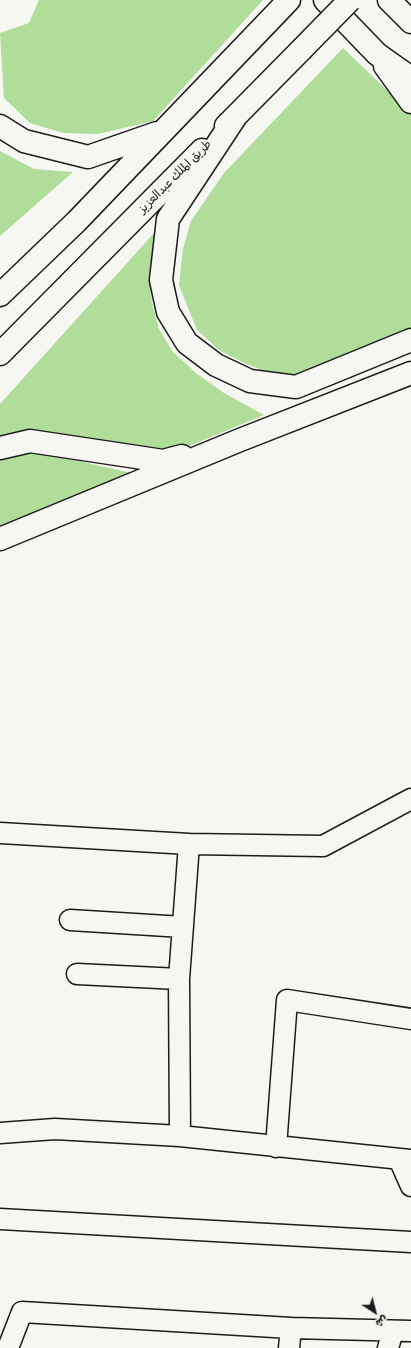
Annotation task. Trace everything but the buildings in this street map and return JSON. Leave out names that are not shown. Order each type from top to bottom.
[{"type":"highway","points":[[0,295],[77,220],[160,132],[289,0]]},
{"type":"highway","points":[[325,0],[377,54],[411,102]]},
{"type":"highway","name":"طريق الملك عبدالعزيز","points":[[0,354],[350,0]]},
{"type":"highway","points":[[389,0],[411,22]]},
{"type":"highway","points":[[377,54],[411,78]]},
{"type":"highway","points":[[236,116],[168,219],[161,280],[168,312],[187,343],[216,365],[250,381],[296,387],[411,340]]},
{"type":"highway","points":[[0,126],[24,141],[88,157],[160,132]]},
{"type":"highway","points":[[0,539],[240,440],[411,373]]},
{"type":"highway","points":[[0,448],[30,441],[163,461],[240,440]]},
{"type":"street","points":[[0,834],[188,844],[323,846],[411,799]]},
{"type":"street","points":[[180,1136],[179,979],[188,844]]},
{"type":"street","points":[[70,920],[183,927]]},
{"type":"street","points":[[77,974],[179,979]]},
{"type":"street","points":[[276,1147],[287,1000],[411,1019]]},
{"type":"street","points":[[0,1133],[54,1129],[180,1136],[405,1159],[411,1186]]},
{"type":"street","points":[[0,1219],[411,1242]]},
{"type":"street","points":[[8,1348],[22,1312],[291,1328],[397,1337]]},
{"type":"street","points":[[289,1348],[291,1328]]},
{"type":"green space","points":[[39,0],[263,0],[153,121],[98,134],[63,133],[30,123],[4,98],[0,33],[29,23]]},
{"type":"green space","points":[[343,48],[411,113],[411,332],[291,381],[244,363],[219,350],[197,330],[179,285],[183,249],[191,221],[224,173]]},
{"type":"green space","points":[[0,151],[34,169],[73,172],[0,236]]},
{"type":"green space","points":[[155,232],[149,275],[152,303],[159,329],[173,352],[196,373],[224,393],[264,415],[177,451],[31,432],[0,437],[0,404]]},
{"type":"green space","points":[[29,451],[136,474],[0,528],[0,456]]}]
